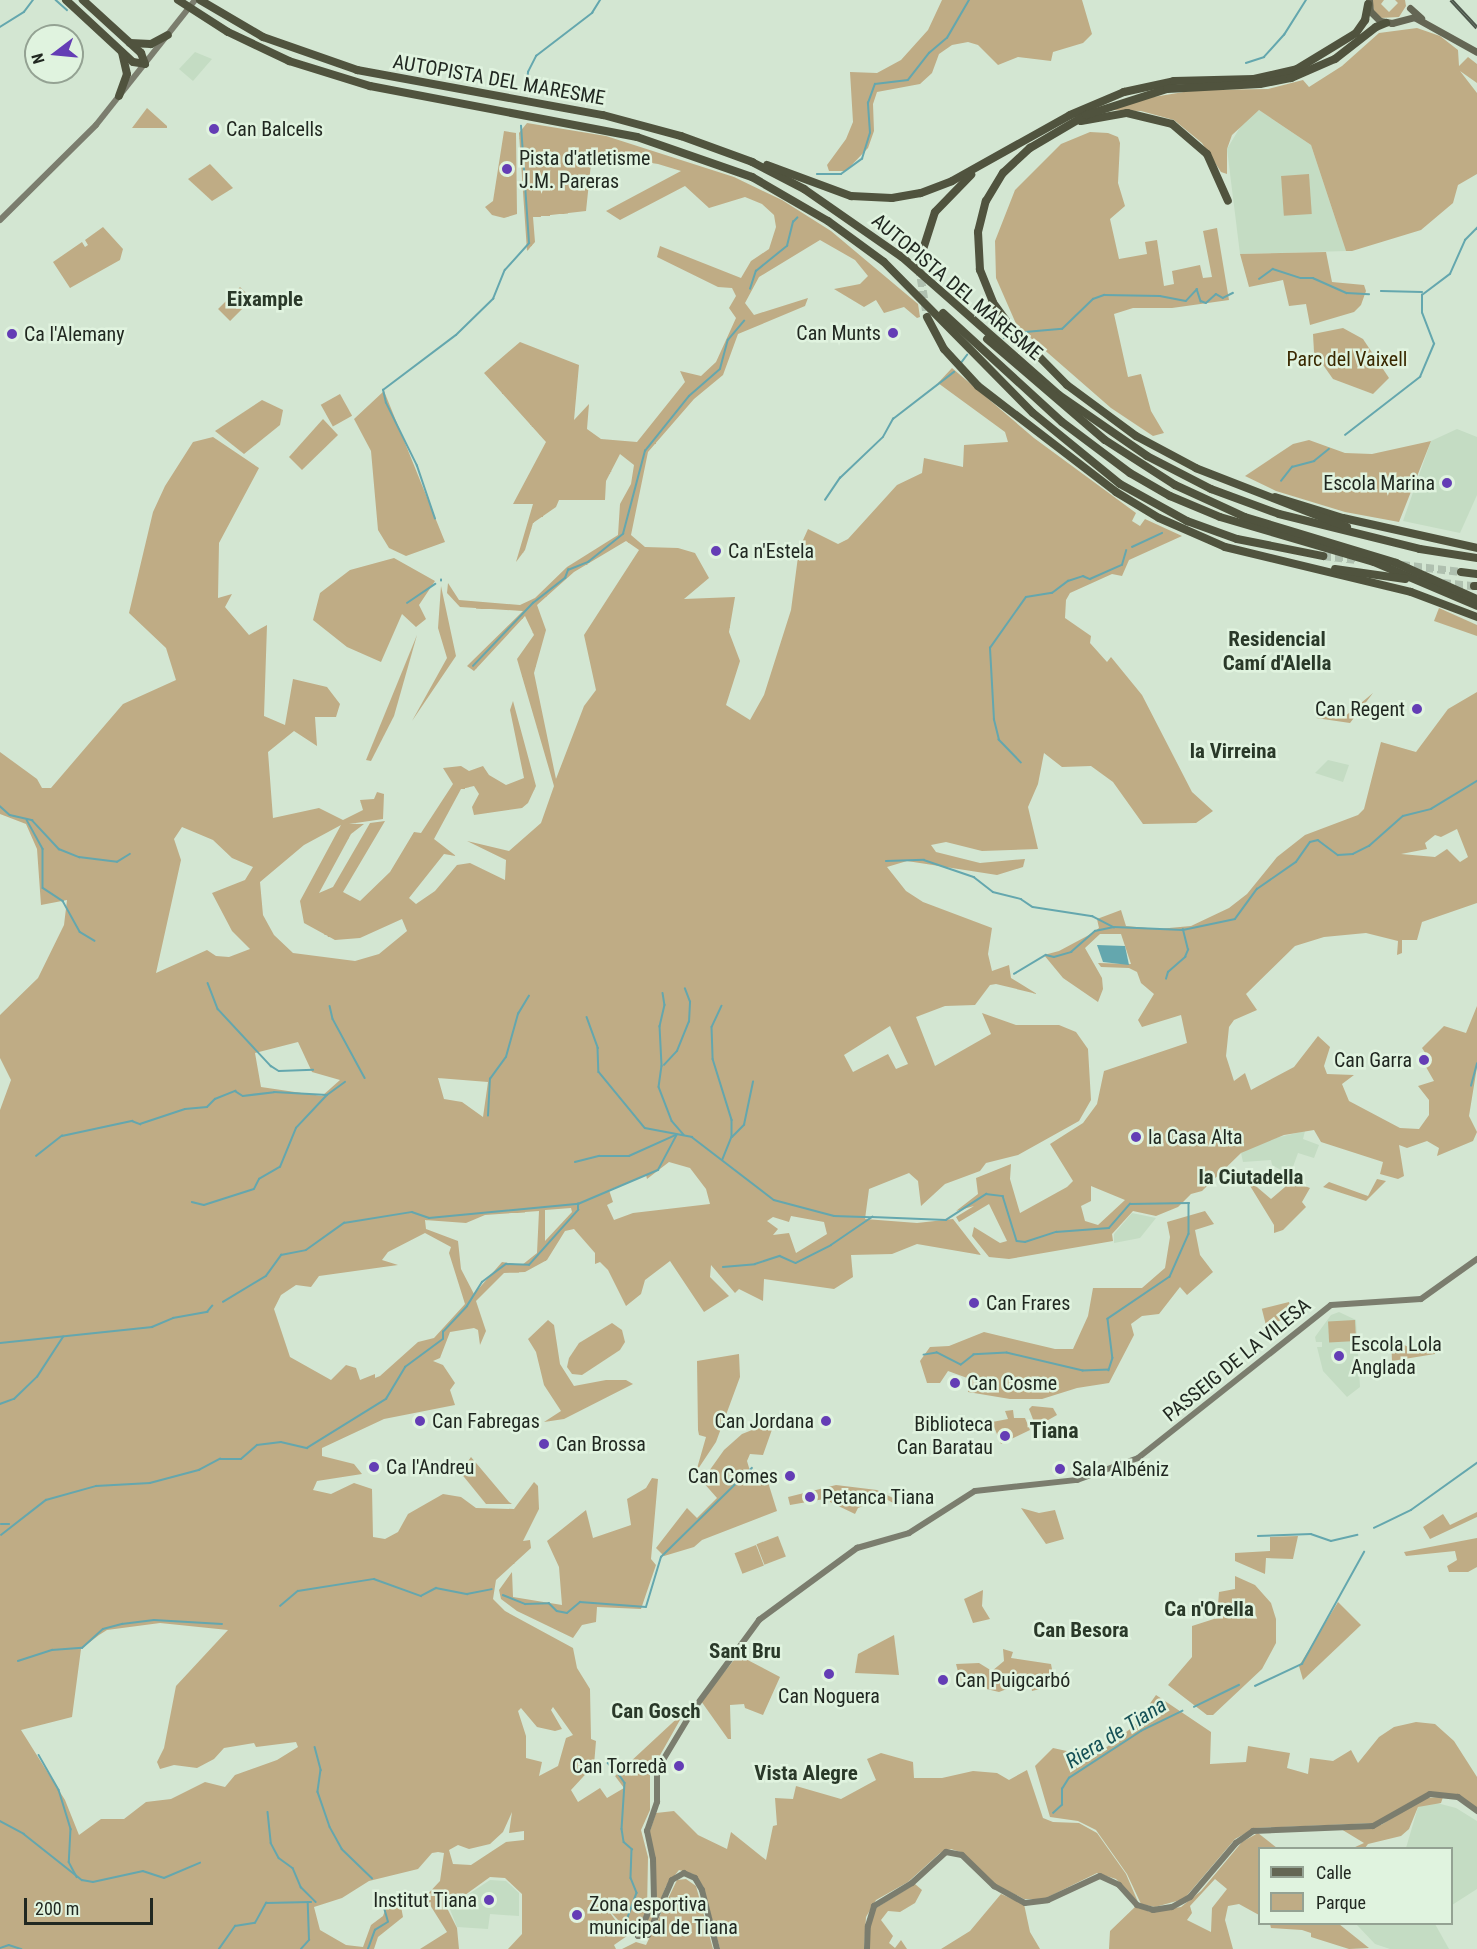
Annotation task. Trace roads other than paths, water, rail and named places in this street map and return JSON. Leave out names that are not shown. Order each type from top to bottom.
[{"type":"highway","points":[[66,0],[80,9]]},
{"type":"highway","points":[[73,0],[133,62],[145,64],[141,53],[84,0]]},
{"type":"highway","name":"AUTOPISTA DEL MARESME","points":[[178,0],[228,32],[289,61],[370,86],[592,127],[704,157],[791,198],[864,246],[902,279],[1033,412],[1083,457],[1120,484],[1187,521],[1237,539],[1323,556]]},
{"type":"highway","name":"AUTOPISTA DEL MARESME","points":[[200,0],[234,21],[293,50],[357,70],[613,118],[681,136],[752,162],[804,189],[880,241],[1059,395],[1147,456],[1211,489],[1279,514],[1420,549],[1477,558]]},
{"type":"highway","points":[[752,162],[842,194],[882,198],[931,190],[988,162],[1070,115],[1124,92],[1174,81],[1254,79],[1297,69],[1356,33],[1365,20],[1369,2]]},
{"type":"highway","points":[[1386,23],[1335,59],[1291,78],[1260,84],[1152,91],[1115,102],[1065,126],[1021,155],[990,193],[978,239],[986,286],[1013,330],[1067,386],[1136,436],[1209,474],[1318,518],[1420,549]]},
{"type":"highway","points":[[128,42],[145,45],[168,35]]},
{"type":"highway","points":[[119,96],[127,74],[121,49]]},
{"type":"highway","points":[[1065,126],[1127,113],[1172,123],[1207,154],[1228,201]]},
{"type":"highway","points":[[919,262],[935,212],[952,190],[988,162]]},
{"type":"highway","points":[[880,241],[1062,406],[1151,471],[1227,510],[1372,555],[1477,600]]},
{"type":"highway","points":[[902,279],[1062,422],[1130,473],[1220,518],[1374,562],[1477,606]]},
{"type":"highway","points":[[927,317],[944,349],[978,386],[1116,492],[1159,518],[1206,540],[1411,592],[1477,617]]},
{"type":"highway","points":[[1083,457],[1116,492]]},
{"type":"highway","points":[[1209,474],[1343,518],[1477,548]]},
{"type":"highway","points":[[1298,564],[1405,579]]},
{"type":"highway","points":[[1461,572],[1477,574]]},
{"type":"main road","points":[[1369,2],[1373,17],[1386,23],[1414,16],[1477,52]]},
{"type":"main road","points":[[1403,19],[1410,4],[1427,23]]},
{"type":"street","points":[[0,220],[77,146],[195,0]]},
{"type":"street","name":"PASSEIG DE LA VILESA","points":[[717,1949],[702,1890],[695,1878],[684,1873],[672,1880],[646,1937],[641,1938],[637,1933],[654,1899],[653,1859],[646,1834],[657,1802],[656,1773],[704,1695],[759,1620],[853,1550],[870,1542],[922,1526],[975,1491],[1077,1480],[1151,1450],[1331,1305],[1421,1299],[1477,1259]]},
{"type":"street","points":[[867,1949],[868,1926],[874,1906],[912,1883],[945,1852],[962,1855],[994,1886],[1025,1903],[1041,1903],[1100,1876],[1119,1885],[1137,1905],[1153,1910],[1172,1907],[1190,1897],[1236,1843],[1253,1831],[1373,1826],[1430,1794],[1458,1797],[1477,1811]]},
{"type":"water","points":[[1097,945],[1125,946],[1129,965],[1103,962]]},
{"type":"waterway","points":[[0,27],[24,12],[33,0]]},
{"type":"waterway","points":[[56,0],[67,10]]},
{"type":"waterway","points":[[526,89],[528,72],[536,56],[592,13],[600,0]]},
{"type":"waterway","points":[[817,174],[841,174],[862,159],[870,133],[868,103],[875,84],[908,80],[929,53],[947,38],[969,0]]},
{"type":"waterway","points":[[1246,63],[1264,57],[1284,35],[1306,0]]},
{"type":"waterway","points":[[435,519],[417,466],[386,403],[383,390],[456,335],[493,299],[505,270],[529,243],[521,126]]},
{"type":"waterway","points":[[750,289],[756,271],[787,246],[793,222],[797,218]]},
{"type":"waterway","points":[[1345,435],[1420,377],[1434,344],[1422,313],[1422,295],[1450,274],[1465,240],[1477,228]]},
{"type":"waterway","points":[[1259,279],[1273,269],[1301,278],[1313,278],[1347,293],[1369,294]]},
{"type":"waterway","points":[[1025,332],[1062,329],[1093,299],[1104,295],[1160,296],[1186,301],[1197,289],[1201,301],[1206,303],[1216,294],[1223,298],[1233,293]]},
{"type":"waterway","points":[[1381,291],[1422,292]]},
{"type":"waterway","points":[[473,666],[533,603],[565,578],[568,570],[588,562],[623,534],[645,451],[689,396],[720,369],[728,340],[744,321]]},
{"type":"waterway","points":[[1004,338],[1012,335]]},
{"type":"waterway","points":[[961,363],[967,355]]},
{"type":"waterway","points":[[825,500],[840,478],[883,437],[893,419],[954,372]]},
{"type":"waterway","points":[[1281,481],[1292,467],[1314,461],[1329,449]]},
{"type":"waterway","points":[[1132,547],[1162,533]]},
{"type":"waterway","points":[[1021,763],[999,740],[994,720],[990,648],[1026,597],[1052,593],[1068,581],[1083,576],[1090,579],[1122,565],[1126,551]]},
{"type":"waterway","points":[[407,603],[435,584]]},
{"type":"waterway","points":[[1014,974],[1046,955],[1054,957],[1071,952],[1095,931],[1114,927],[1183,930],[1235,919],[1257,889],[1296,862],[1310,842],[1318,840],[1338,855],[1353,854],[1369,846],[1403,816],[1431,809],[1477,781]]},
{"type":"waterway","points":[[0,806],[10,815],[32,820],[59,849],[79,857],[117,862],[130,854]]},
{"type":"waterway","points":[[27,820],[43,849],[43,888],[63,901],[80,932],[95,941]]},
{"type":"waterway","points":[[886,861],[924,860],[974,877],[993,892],[1021,899],[1033,907],[1092,916],[1114,927]]},
{"type":"waterway","points":[[1166,979],[1168,972],[1185,957],[1188,950],[1183,930]]},
{"type":"waterway","points":[[208,983],[218,1009],[271,1066],[279,1071],[313,1070]]},
{"type":"waterway","points":[[664,1065],[677,1051],[689,1022],[690,1002],[685,989]]},
{"type":"waterway","points":[[663,993],[665,1005],[660,1026],[662,1066],[659,1087],[672,1121],[684,1135]]},
{"type":"waterway","points":[[488,1116],[490,1079],[506,1057],[518,1014],[529,996]]},
{"type":"waterway","points":[[330,1006],[333,1019],[365,1078]]},
{"type":"waterway","points":[[722,1006],[712,1027],[713,1059],[732,1120],[732,1137],[723,1159]]},
{"type":"waterway","points":[[587,1017],[598,1048],[599,1072],[645,1128],[692,1137],[774,1200],[834,1216],[871,1217]]},
{"type":"waterway","points":[[1471,1086],[1477,1064]]},
{"type":"waterway","points":[[36,1156],[62,1136],[132,1121],[140,1124],[185,1109],[207,1107],[215,1099],[235,1091],[243,1096],[274,1092],[327,1095],[345,1082]]},
{"type":"waterway","points":[[732,1137],[744,1125],[753,1082]]},
{"type":"waterway","points":[[192,1202],[204,1205],[254,1189],[259,1179],[280,1167],[296,1128],[327,1095]]},
{"type":"waterway","points":[[575,1162],[599,1156],[629,1156],[676,1135]]},
{"type":"waterway","points":[[1,1535],[46,1500],[96,1486],[150,1483],[199,1470],[220,1459],[241,1459],[257,1445],[281,1442],[307,1448],[386,1399],[405,1367],[443,1339],[443,1332],[467,1306],[482,1282],[506,1264],[529,1265],[578,1210],[578,1204],[658,1170],[677,1135]]},
{"type":"waterway","points":[[723,1267],[755,1264],[780,1256],[796,1263],[831,1245],[872,1217],[946,1220],[986,1194],[1003,1196],[1017,1241],[1025,1242],[1056,1232],[1109,1228],[1130,1204],[1189,1203],[1189,1234],[1170,1277],[1108,1319],[1113,1358],[1109,1370],[1083,1371],[1007,1353],[974,1355],[961,1365],[937,1353],[924,1355]]},
{"type":"waterway","points":[[223,1302],[266,1276],[281,1255],[306,1250],[344,1223],[412,1212],[429,1218],[578,1204]]},
{"type":"waterway","points":[[0,1343],[152,1327],[173,1318],[207,1312],[212,1306]]},
{"type":"waterway","points":[[0,1404],[14,1399],[37,1377],[63,1337]]},
{"type":"waterway","name":"Riera de Tiana","points":[[1374,1528],[1411,1510],[1477,1463]]},
{"type":"waterway","points":[[503,1595],[525,1604],[549,1603],[557,1611],[567,1613],[580,1602],[646,1607],[661,1557],[752,1468]]},
{"type":"waterway","points":[[1,1524],[9,1524]]},
{"type":"waterway","points":[[1258,1536],[1311,1534],[1331,1541],[1357,1535]]},
{"type":"waterway","name":"Riera de Tiana","points":[[1255,1686],[1302,1664],[1364,1552]]},
{"type":"waterway","points":[[280,1606],[298,1591],[374,1579],[421,1596],[436,1588],[467,1594],[492,1589]]},
{"type":"waterway","points":[[18,1661],[52,1650],[82,1648],[103,1629],[122,1624],[154,1620],[222,1624]]},
{"type":"waterway","name":"Riera de Tiana","points":[[1194,1707],[1239,1685]]},
{"type":"waterway","name":"Riera de Tiana","points":[[1053,1813],[1062,1805],[1062,1789],[1069,1778],[1141,1731],[1182,1711]]},
{"type":"waterway","points":[[315,1747],[321,1770],[318,1792],[330,1827],[342,1849],[372,1878]]},
{"type":"waterway","points":[[39,1755],[59,1790],[71,1829],[69,1862],[77,1877]]},
{"type":"waterway","points":[[608,1763],[614,1769]]},
{"type":"waterway","points":[[618,1773],[625,1783],[622,1829],[624,1842],[632,1849],[631,1878],[637,1893],[627,1920],[631,1931]]},
{"type":"waterway","points":[[268,1812],[271,1843],[279,1858],[293,1868],[301,1887],[316,1902]]},
{"type":"waterway","points":[[0,1821],[24,1834],[82,1880],[93,1882],[143,1871],[164,1878],[200,1863]]},
{"type":"waterway","points":[[368,1949],[375,1930],[388,1922],[382,1901]]},
{"type":"waterway","points":[[219,1949],[235,1926],[255,1923],[266,1903],[311,1902]]},
{"type":"waterway","points":[[301,1949],[309,1940],[308,1903]]},
{"type":"waterway","points":[[0,1948],[9,1945],[21,1949]]},
{"type":"tunnel","points":[[919,267],[927,317]]},
{"type":"tunnel","points":[[1323,556],[1357,560]]},
{"type":"tunnel","points":[[1402,565],[1461,572]]},
{"type":"tunnel","points":[[1443,583],[1474,586]]},
{"type":"railway","points":[[1451,0],[1477,28]]},
{"type":"place","name":"Can Balcells","points":[[214,129]]},
{"type":"place","name":"Pista d'atletisme J.M. Pareras","points":[[507,169]]},
{"type":"place","name":"Can Munts","points":[[893,333]]},
{"type":"place","name":"Ca l'Alemany","points":[[12,334]]},
{"type":"place","name":"Escola Marina","points":[[1447,483]]},
{"type":"place","name":"Ca n'Estela","points":[[716,551]]},
{"type":"place","name":"Can Regent","points":[[1417,709]]},
{"type":"place","name":"Can Garra","points":[[1424,1060]]},
{"type":"place","name":"la Casa Alta","points":[[1136,1137]]},
{"type":"place","name":"Can Frares","points":[[974,1303]]},
{"type":"place","name":"Escola Lola Anglada","points":[[1339,1356]]},
{"type":"place","name":"Can Cosme","points":[[955,1383]]},
{"type":"place","name":"Can Fabregas","points":[[420,1421]]},
{"type":"place","name":"Can Jordana","points":[[826,1421]]},
{"type":"place","name":"Biblioteca Can Baratau","points":[[1005,1436]]},
{"type":"place","name":"Can Brossa","points":[[544,1444]]},
{"type":"place","name":"Ca l'Andreu","points":[[374,1467]]},
{"type":"place","name":"Sala Albéniz","points":[[1060,1469]]},
{"type":"place","name":"Can Comes","points":[[790,1476]]},
{"type":"place","name":"Petanca Tiana","points":[[810,1497]]},
{"type":"place","name":"Can Noguera","points":[[829,1674]]},
{"type":"place","name":"Can Puigcarbó","points":[[943,1680]]},
{"type":"place","name":"Can Torredà","points":[[679,1766]]},
{"type":"place","name":"Institut Tiana","points":[[489,1900]]},
{"type":"place","name":"Zona esportiva municipal de Tiana","points":[[577,1915]]},
{"type":"district","name":"Eixample","points":[[265,299]]},
{"type":"district","name":"Residencial Camí d'Alella","points":[[1277,651]]},
{"type":"district","name":"la Virreina","points":[[1233,751]]},
{"type":"district","name":"la Ciutadella","points":[[1251,1177]]},
{"type":"district","name":"Tiana","points":[[1054,1431]]},
{"type":"district","name":"Ca n'Orella","points":[[1209,1609]]},
{"type":"district","name":"Can Besora","points":[[1081,1630]]},
{"type":"district","name":"Sant Bru","points":[[745,1651]]},
{"type":"district","name":"Can Gosch","points":[[656,1711]]},
{"type":"district","name":"Vista Alegre","points":[[806,1773]]},
{"type":"park label","name":"Parc del Vaixell","points":[[1347,359]]}]
